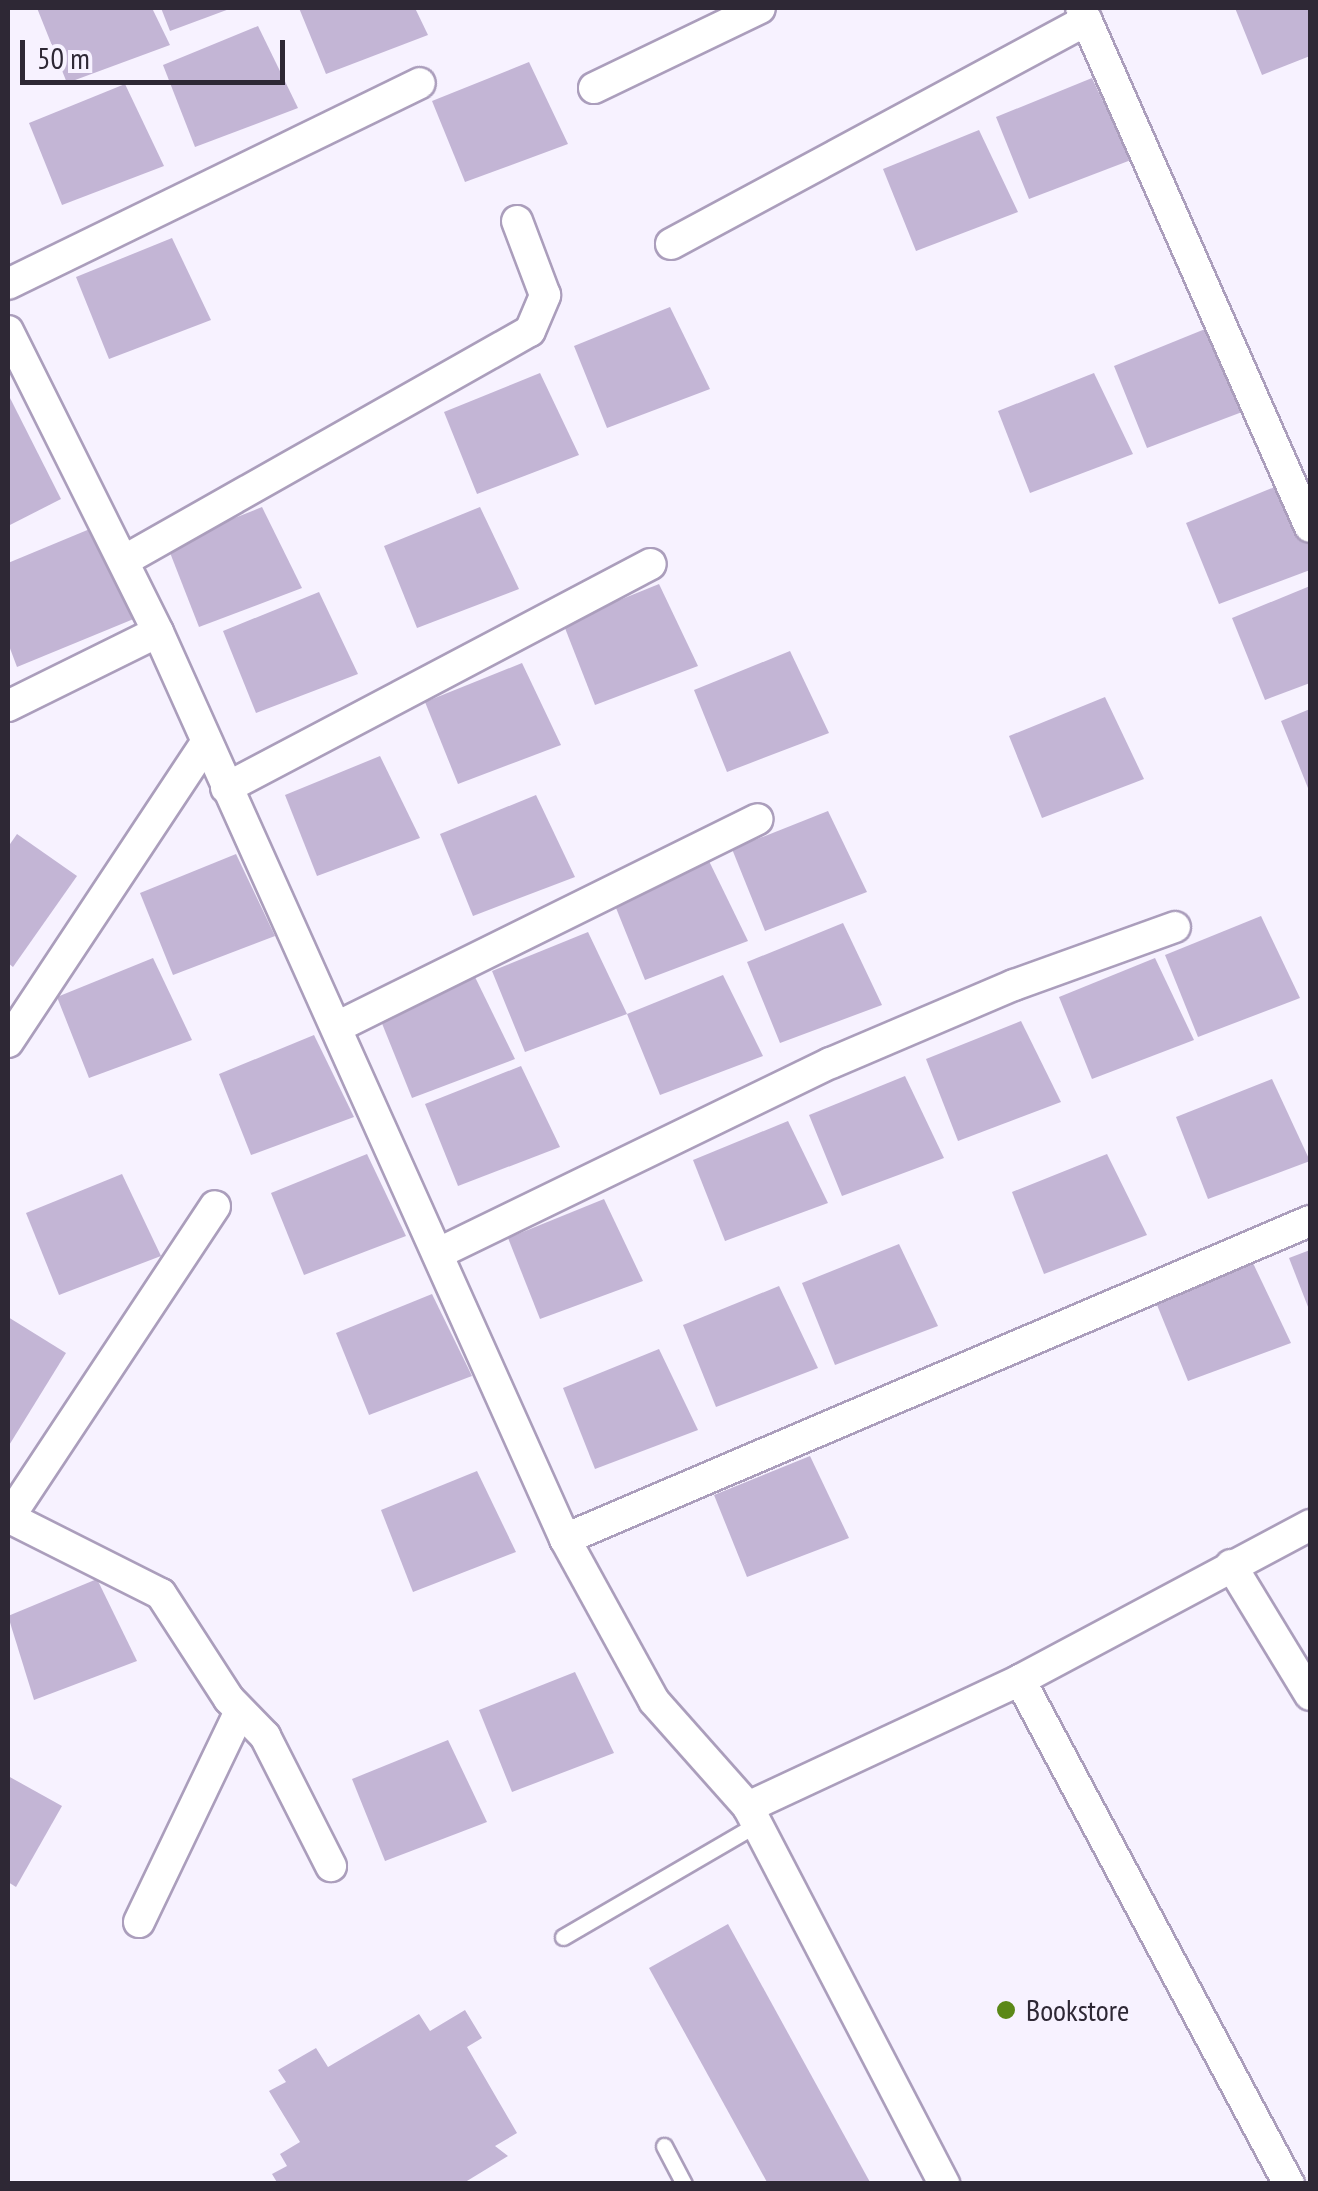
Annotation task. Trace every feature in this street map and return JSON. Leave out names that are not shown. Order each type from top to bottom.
[{"type":"street","points":[[594,88],[760,8]]},
{"type":"street","points":[[672,244],[1084,14],[1298,468],[1310,527]]},
{"type":"street","points":[[8,284],[420,83]]},
{"type":"street","points":[[125,560],[530,332],[545,295],[517,221]]},
{"type":"street","points":[[8,331],[125,560],[565,1539],[654,1701],[752,1815],[944,2184]]},
{"type":"street","points":[[226,788],[651,564]]},
{"type":"street","points":[[8,706],[158,632]]},
{"type":"street","points":[[8,1042],[206,744]]},
{"type":"street","points":[[337,1027],[757,819]]},
{"type":"street","points":[[439,1253],[831,1062],[1014,984],[1175,927]]},
{"type":"street","points":[[215,1206],[8,1518],[148,1583],[176,1613],[239,1713],[271,1746],[331,1866]]},
{"type":"street","points":[[565,1539],[1310,1221]]},
{"type":"street","points":[[752,1815],[1020,1680],[1310,1525]]},
{"type":"street","points":[[1231,1565],[1310,1696]]},
{"type":"street","points":[[1020,1680],[1289,2184]]},
{"type":"street","points":[[139,1922],[239,1713]]},
{"type":"lane","points":[[563,1937],[752,1815]]},
{"type":"lane","points":[[664,2146],[684,2184]]},
{"type":"building","points":[[37,8],[152,8],[170,45],[67,83]]},
{"type":"building","points":[[161,8],[232,8],[170,31]]},
{"type":"building","points":[[299,8],[415,8],[428,35],[326,74]]},
{"type":"building","points":[[1235,8],[1310,8],[1310,56],[1262,75]]},
{"type":"building","points":[[258,26],[298,108],[195,147],[163,65]]},
{"type":"building","points":[[529,62],[568,144],[465,182],[432,101]]},
{"type":"building","points":[[1092,78],[1131,160],[1029,199],[996,117]]},
{"type":"building","points":[[125,84],[164,166],[62,205],[29,123]]},
{"type":"building","points":[[979,130],[1018,212],[916,251],[883,169]]},
{"type":"building","points":[[172,238],[211,320],[109,359],[76,277]]},
{"type":"building","points":[[670,307],[710,389],[607,428],[574,346]]},
{"type":"building","points":[[1210,327],[1250,409],[1147,448],[1114,366]]},
{"type":"building","points":[[540,373],[579,455],[477,494],[444,412]]},
{"type":"building","points":[[1094,373],[1133,454],[1030,493],[998,411]]},
{"type":"building","points":[[8,394],[61,499],[8,526]]},
{"type":"building","points":[[1282,484],[1310,543],[1310,570],[1219,604],[1186,523]]},
{"type":"building","points":[[262,507],[302,588],[199,627],[167,545]]},
{"type":"building","points":[[480,507],[519,589],[417,628],[384,546]]},
{"type":"building","points":[[97,526],[136,618],[17,667],[8,643],[8,563]]},
{"type":"building","points":[[659,584],[698,666],[595,705],[563,623]]},
{"type":"building","points":[[1310,586],[1310,683],[1265,700],[1232,618]]},
{"type":"building","points":[[319,592],[358,674],[256,713],[223,631]]},
{"type":"building","points":[[790,651],[829,733],[727,772],[694,690]]},
{"type":"building","points":[[522,663],[561,745],[458,784],[425,702]]},
{"type":"building","points":[[1105,697],[1144,779],[1042,818],[1009,736]]},
{"type":"building","points":[[1310,709],[1310,793],[1281,721]]},
{"type":"building","points":[[380,756],[420,838],[317,876],[285,795]]},
{"type":"building","points":[[536,795],[575,877],[473,916],[440,834]]},
{"type":"building","points":[[828,811],[867,892],[765,931],[732,849]]},
{"type":"building","points":[[17,834],[77,876],[13,967],[8,963],[8,847]]},
{"type":"building","points":[[236,854],[275,936],[173,975],[140,893]]},
{"type":"building","points":[[708,859],[748,941],[645,980],[612,898]]},
{"type":"building","points":[[1261,916],[1300,998],[1198,1037],[1165,955]]},
{"type":"building","points":[[843,923],[882,1005],[780,1043],[747,962]]},
{"type":"building","points":[[588,932],[627,1014],[525,1052],[492,971]]},
{"type":"building","points":[[153,958],[192,1040],[89,1078],[57,997]]},
{"type":"building","points":[[1155,958],[1194,1040],[1092,1079],[1059,997]]},
{"type":"building","points":[[723,975],[763,1056],[660,1095],[627,1014]]},
{"type":"building","points":[[475,977],[515,1059],[412,1098],[379,1016]]},
{"type":"building","points":[[1021,1021],[1061,1102],[958,1141],[926,1059]]},
{"type":"building","points":[[314,1035],[354,1117],[251,1155],[219,1074]]},
{"type":"building","points":[[521,1066],[560,1147],[458,1186],[425,1104]]},
{"type":"building","points":[[905,1076],[944,1158],[842,1196],[809,1115]]},
{"type":"building","points":[[1272,1079],[1310,1161],[1208,1199],[1176,1117]]},
{"type":"building","points":[[788,1121],[828,1203],[725,1241],[693,1160]]},
{"type":"building","points":[[367,1154],[406,1236],[304,1275],[271,1193]]},
{"type":"building","points":[[1107,1154],[1147,1235],[1044,1274],[1012,1192]]},
{"type":"building","points":[[122,1174],[161,1256],[59,1295],[26,1213]]},
{"type":"building","points":[[604,1199],[643,1281],[540,1319],[508,1238]]},
{"type":"building","points":[[899,1244],[938,1326],[835,1365],[802,1283]]},
{"type":"building","points":[[1310,1250],[1310,1312],[1289,1258]]},
{"type":"building","points":[[1252,1261],[1291,1343],[1188,1381],[1155,1300]]},
{"type":"building","points":[[779,1286],[818,1368],[716,1407],[683,1325]]},
{"type":"building","points":[[432,1294],[472,1376],[369,1415],[336,1333]]},
{"type":"building","points":[[8,1317],[66,1353],[8,1447]]},
{"type":"building","points":[[659,1349],[698,1430],[595,1469],[563,1388]]},
{"type":"building","points":[[810,1456],[849,1538],[747,1577],[714,1495]]},
{"type":"building","points":[[477,1471],[516,1552],[413,1592],[381,1510]]},
{"type":"building","points":[[97,1579],[137,1661],[34,1700],[8,1616]]},
{"type":"building","points":[[575,1672],[614,1753],[512,1792],[479,1710]]},
{"type":"building","points":[[448,1740],[487,1822],[385,1861],[352,1779]]},
{"type":"building","points":[[8,1776],[62,1806],[16,1887],[8,1882]]},
{"type":"building","points":[[728,1924],[871,2184],[768,2184],[649,1968]]},
{"type":"building","points":[[465,2010],[482,2038],[467,2047],[517,2133],[495,2146],[508,2156],[462,2184],[278,2184],[272,2174],[287,2166],[280,2154],[300,2142],[269,2091],[286,2082],[278,2070],[316,2048],[328,2067],[419,2014],[430,2031]]},
{"type":"place","name":"Bookstore","points":[[1006,2010]]}]
